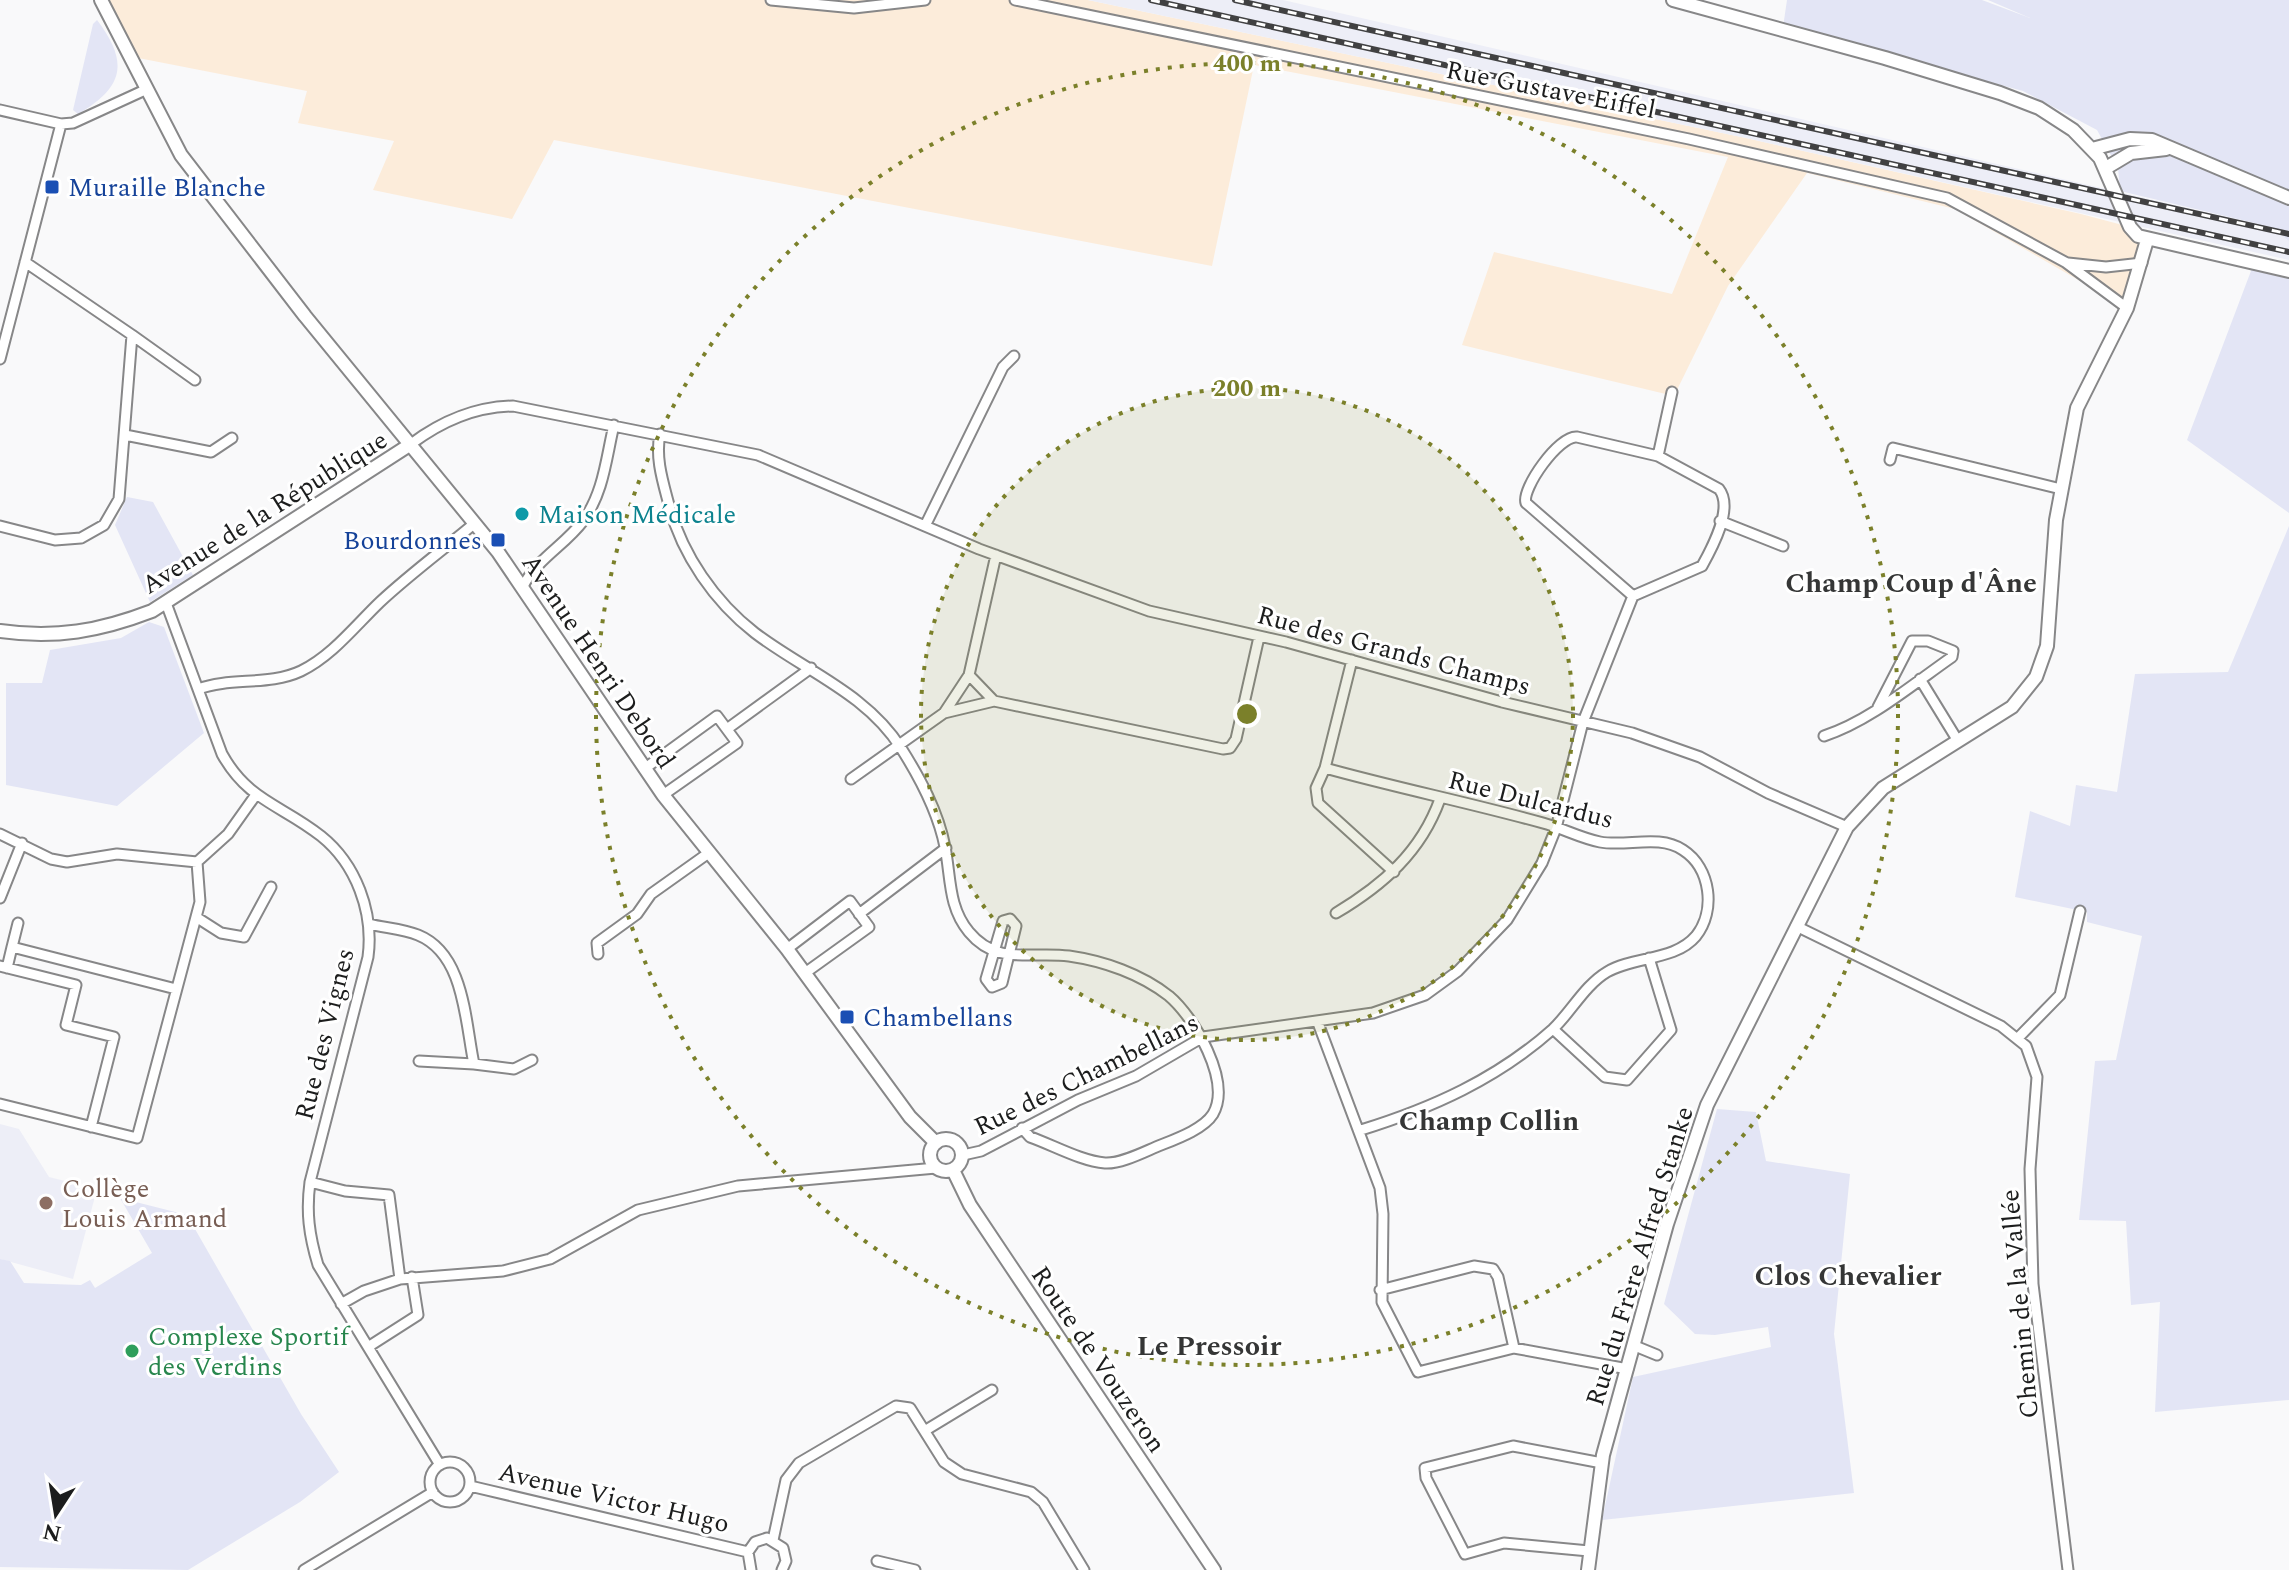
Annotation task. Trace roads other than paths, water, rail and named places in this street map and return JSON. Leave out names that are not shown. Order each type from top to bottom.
[{"type":"street","name":"Avenue Henri Debord","points":[[101,0],[181,155],[305,316],[475,523],[523,586],[663,795],[787,949],[910,1117],[936,1143]]},
{"type":"street","points":[[771,0],[844,8],[925,0]]},
{"type":"street","name":"Rue Gustave Eiffel","points":[[1015,0],[1689,139],[1947,198],[2065,262],[2127,308]]},
{"type":"street","points":[[1673,0],[2000,93],[2057,118],[2092,149],[2106,168],[2130,227],[2147,240],[2289,271]]},
{"type":"street","points":[[0,110],[61,124],[83,120],[145,90]]},
{"type":"street","points":[[0,359],[4,324],[25,262],[61,124]]},
{"type":"street","points":[[2092,149],[2141,139],[2289,198]]},
{"type":"street","points":[[2106,168],[2143,150],[2174,150]]},
{"type":"street","name":"Rue du Frère Alfred Stanke","points":[[1588,1570],[1602,1463],[1692,1141],[1847,827],[1883,788],[2012,707],[2036,677],[2047,646],[2061,489],[2077,408],[2127,308],[2147,240]]},
{"type":"street","points":[[25,262],[195,380]]},
{"type":"street","name":"Rue Gustave Eiffel","points":[[2065,262],[2106,267],[2142,263]]},
{"type":"street","points":[[0,526],[55,540],[81,538],[104,525],[119,499],[132,335]]},
{"type":"street","points":[[925,526],[1003,367],[1014,356]]},
{"type":"street","points":[[1658,456],[1672,392]]},
{"type":"street","name":"Rue des Grands Champs","points":[[411,444],[456,417],[495,406],[527,408],[758,455],[996,555],[1149,611],[1632,733],[1700,757],[1768,793],[1847,827]]},
{"type":"street","points":[[523,586],[539,563],[581,523],[590,510],[606,471],[614,425]]},
{"type":"street","points":[[660,434],[660,472],[670,512],[700,573],[733,614],[756,634],[847,692],[899,745],[935,811],[946,848],[956,913],[969,933],[992,952],[1010,957],[1069,956],[1122,970],[1171,998],[1203,1037],[1213,1070],[1217,1100],[1214,1113],[1206,1122],[1172,1141],[1106,1163],[1030,1137],[1022,1128]]},
{"type":"street","points":[[125,435],[211,452],[232,438]]},
{"type":"street","points":[[1577,437],[1658,456],[1723,493],[1726,503],[1720,521],[1702,566],[1633,596],[1524,498],[1565,438],[1577,437]]},
{"type":"street","name":"Avenue de la République","points":[[0,631],[70,635],[117,624],[166,603],[411,444]]},
{"type":"street","points":[[1890,460],[1893,448],[2061,489]]},
{"type":"street","points":[[1720,521],[1783,546]]},
{"type":"street","points":[[198,689],[225,681],[278,677],[303,670],[325,656],[383,600],[475,523]]},
{"type":"street","points":[[851,779],[944,713],[969,675],[996,555]]},
{"type":"street","name":"Rue des Chambellans","points":[[963,1155],[981,1151],[1022,1128],[1136,1076],[1203,1037],[1318,1023],[1398,1006],[1425,995],[1458,971],[1507,920],[1542,863],[1556,828],[1583,722],[1633,596]]},
{"type":"street","name":"Rue des Vignes","points":[[166,603],[227,764],[255,796],[320,835],[341,856],[360,889],[369,924],[366,969],[310,1182],[307,1208],[309,1234],[318,1265],[440,1465]]},
{"type":"street","points":[[944,713],[994,701],[1230,748],[1236,739],[1259,637]]},
{"type":"street","points":[[1824,736],[1847,728],[1952,657],[1948,646],[1918,638],[1912,641],[1878,707]]},
{"type":"street","points":[[1352,660],[1325,768],[1316,788],[1318,803],[1394,872]]},
{"type":"street","points":[[727,729],[811,668]]},
{"type":"street","points":[[969,675],[994,701]]},
{"type":"street","points":[[1920,679],[1958,741]]},
{"type":"street","points":[[1890,682],[1890,687],[1899,693]]},
{"type":"street","points":[[644,769],[717,716],[727,729],[737,743],[663,795]]},
{"type":"street","name":"Rue Dulcardus","points":[[1325,768],[1617,844],[1668,843],[1693,858],[1701,870],[1708,895],[1705,922],[1694,938],[1678,949],[1607,972],[1553,1029],[1502,1068],[1461,1093],[1415,1113],[1361,1130]]},
{"type":"street","points":[[0,834],[51,859],[67,862],[117,854],[197,862],[228,834],[255,796]]},
{"type":"street","points":[[1336,913],[1371,892],[1394,872],[1432,823],[1440,799]]},
{"type":"street","points":[[0,898],[22,843]]},
{"type":"street","points":[[859,914],[946,848]]},
{"type":"street","points":[[598,954],[597,943],[637,914],[651,894],[710,852]]},
{"type":"street","points":[[0,1104],[137,1138],[200,902],[197,862]]},
{"type":"street","points":[[196,917],[221,933],[244,937],[271,887]]},
{"type":"street","points":[[787,949],[850,901],[869,927],[805,973]]},
{"type":"street","points":[[1796,926],[2001,1026],[2018,1038],[2060,995],[2080,911]]},
{"type":"street","points":[[1010,919],[1016,926],[1010,957],[1002,983],[992,987],[986,979],[992,952],[1003,921],[1010,919]]},
{"type":"street","points":[[18,923],[4,967],[76,985]]},
{"type":"street","points":[[369,924],[419,936],[446,958],[457,978],[474,1064]]},
{"type":"street","points":[[12,947],[176,989]]},
{"type":"street","points":[[1553,1029],[1605,1077],[1627,1080],[1671,1030],[1649,958]]},
{"type":"street","points":[[81,965],[66,1025],[114,1037],[91,1127]]},
{"type":"street","points":[[1318,1023],[1361,1130],[1380,1188],[1383,1214],[1380,1290],[1388,1319],[1418,1372],[1514,1348],[1628,1369]]},
{"type":"street","name":"Chemin de la Vallée","points":[[2018,1038],[2034,1060],[2037,1077],[2030,1169],[2033,1284],[2068,1570]]},
{"type":"street","points":[[419,1061],[514,1069],[532,1060]]},
{"type":"street","points":[[341,1304],[364,1291],[400,1279],[522,1268],[553,1258],[638,1210],[738,1186],[936,1168],[953,1170],[963,1155],[953,1140],[943,1138],[930,1150],[930,1160],[936,1168]]},
{"type":"street","name":"Route de Vouzeron","points":[[953,1170],[970,1205],[1214,1570]]},
{"type":"street","points":[[310,1182],[345,1191],[389,1195],[400,1279]]},
{"type":"street","points":[[1380,1290],[1474,1266],[1493,1269],[1498,1277],[1514,1348]]},
{"type":"street","points":[[368,1347],[418,1315],[412,1277]]},
{"type":"street","points":[[1635,1346],[1657,1355]]},
{"type":"street","points":[[926,1430],[992,1390]]},
{"type":"street","points":[[782,1570],[786,1555],[773,1540],[786,1480],[799,1463],[896,1406],[910,1408],[944,1462],[962,1474],[1031,1492],[1043,1502],[1084,1570]]},
{"type":"street","points":[[1589,1551],[1504,1543],[1465,1554],[1426,1478],[1425,1468],[1513,1446],[1602,1463]]},
{"type":"street","name":"Avenue Victor Hugo","points":[[433,1492],[441,1500],[452,1502],[464,1497],[470,1486],[469,1475],[462,1466],[451,1462],[440,1465]]},
{"type":"street","points":[[304,1570],[433,1492],[430,1480],[440,1465]]},
{"type":"street","name":"Avenue Victor Hugo","points":[[470,1486],[748,1552]]},
{"type":"street","name":"Avenue Victor Hugo","points":[[751,1570],[748,1552],[755,1542],[773,1540]]},
{"type":"street","points":[[877,1561],[915,1570]]},
{"type":"railway","points":[[1151,0],[2289,252]]},
{"type":"railway","points":[[1235,0],[2289,234]]},
{"type":"place","name":"Muraille Blanche","points":[[52,187]]},
{"type":"place","name":"Maison Médicale","points":[[522,514]]},
{"type":"place","name":"Bourdonnes","points":[[498,540]]},
{"type":"place","name":"Chambellans","points":[[847,1017]]},
{"type":"place","name":"Collège Louis Armand","points":[[46,1203]]},
{"type":"place","name":"Complexe Sportif des Verdins","points":[[132,1351]]},
{"type":"district","name":"Champ Coup d'Âne","points":[[1911,582]]},
{"type":"district","name":"Champ Collin","points":[[1489,1120]]},
{"type":"district","name":"Clos Chevalier","points":[[1848,1275]]},
{"type":"district","name":"Le Pressoir","points":[[1209,1345]]}]
